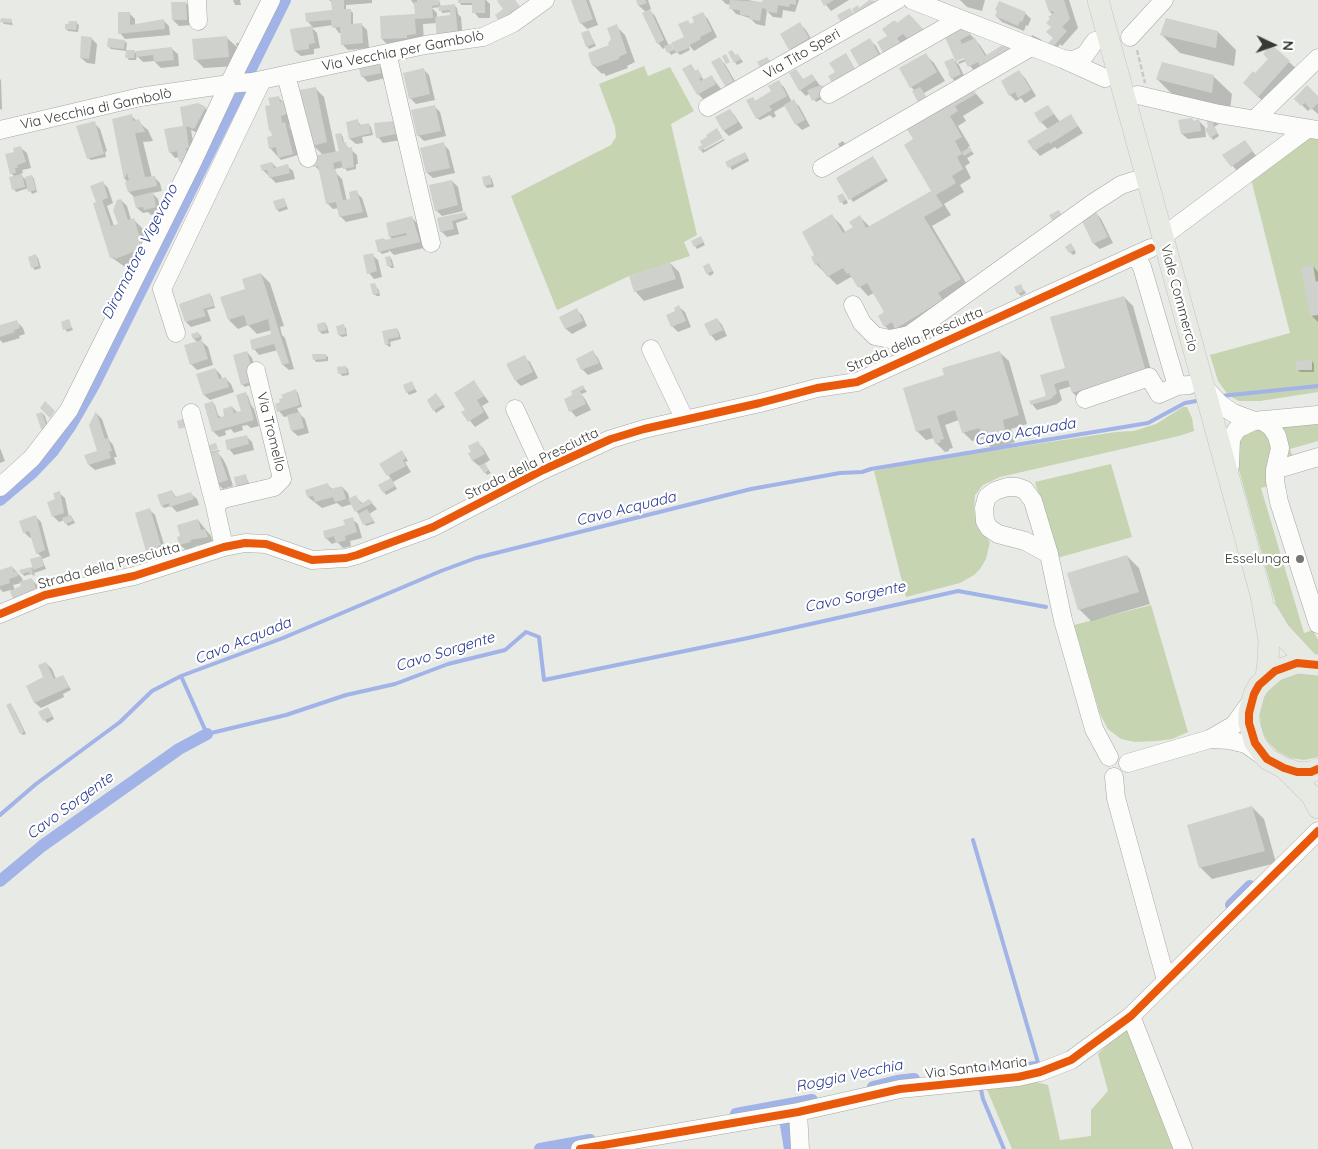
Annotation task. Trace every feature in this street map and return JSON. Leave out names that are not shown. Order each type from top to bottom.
[{"type":"main road","points":[[1084,0],[1150,247]]},
{"type":"main road","name":"Viale Commercio","points":[[1098,0],[1150,247],[1190,386],[1211,410],[1261,595],[1269,616],[1280,632],[1313,664]]},
{"type":"main road","points":[[1112,0],[1143,96],[1157,165],[1150,247]]},
{"type":"main road","name":"Viale Commercio","points":[[1261,595],[1269,640],[1266,678]]},
{"type":"main road","name":"Viale Commercio","points":[[1250,703],[1266,678],[1275,670],[1297,663],[1313,664]]},
{"type":"main road","points":[[1250,703],[1249,724],[1251,734],[1260,751],[1312,796],[1318,808]]},
{"type":"main road","points":[[1275,764],[1297,772],[1311,772],[1318,769]]},
{"type":"street","points":[[197,0],[198,21]]},
{"type":"street","points":[[176,333],[162,289],[245,83],[271,0]]},
{"type":"street","name":"Via Vecchia per Gambolò","points":[[245,83],[425,45],[483,37],[513,23],[545,0]]},
{"type":"street","name":"Via Tito Speri","points":[[708,107],[897,0]]},
{"type":"street","points":[[1131,35],[1164,0]]},
{"type":"street","points":[[921,2],[1105,78]]},
{"type":"street","points":[[829,94],[960,19]]},
{"type":"street","points":[[1062,60],[1074,60],[1085,55],[1095,41]]},
{"type":"street","points":[[822,168],[1031,47]]},
{"type":"street","points":[[387,53],[431,243]]},
{"type":"street","points":[[1254,120],[1318,58]]},
{"type":"street","points":[[286,75],[308,158]]},
{"type":"street","points":[[0,487],[32,458],[69,410],[192,163],[245,83]]},
{"type":"street","name":"Via Vecchia di Gambolò","points":[[0,130],[140,96],[245,83]]},
{"type":"street","points":[[1143,96],[1190,108],[1313,130]]},
{"type":"street","name":"Strada della Presciutta","points":[[0,614],[46,595],[134,576],[224,547],[246,543],[266,544],[312,560],[346,558],[433,527],[543,470],[611,439],[644,429],[817,388],[857,382],[1150,247],[1313,130]]},
{"type":"street","points":[[853,305],[862,323],[875,336],[890,339],[909,335],[1093,203],[1121,185],[1133,181]]},
{"type":"street","points":[[1085,399],[1149,377],[1159,394],[1190,386],[1142,267],[1150,247]]},
{"type":"street","points":[[651,349],[685,420]]},
{"type":"street","name":"Via Tromello","points":[[215,506],[223,499],[274,486],[282,479],[256,371]]},
{"type":"street","points":[[515,409],[543,470]]},
{"type":"street","points":[[1211,410],[1233,413],[1258,420],[1271,428],[1277,436],[1280,448],[1275,470],[1275,481],[1279,502],[1318,624]]},
{"type":"street","points":[[191,413],[224,547]]},
{"type":"street","points":[[1230,484],[1231,439],[1237,429],[1258,420],[1318,415]]},
{"type":"street","points":[[1275,470],[1318,457]]},
{"type":"street","points":[[1048,554],[1063,620],[1094,729],[1109,757]]},
{"type":"street","points":[[1128,763],[1210,739],[1234,725],[1250,703]]},
{"type":"street","points":[[1210,739],[1246,744],[1275,764]]},
{"type":"street","points":[[1118,754],[1126,758],[1128,763],[1127,772],[1118,778],[1110,775],[1105,768],[1106,760],[1118,754]]},
{"type":"street","points":[[1114,777],[1116,798],[1165,975]]},
{"type":"street","name":"Via Santa Maria","points":[[580,1149],[789,1113],[900,1089],[1018,1077],[1040,1072],[1071,1060],[1131,1016],[1165,975],[1318,831]]},
{"type":"street","points":[[1131,1016],[1183,1149]]},
{"type":"street","points":[[789,1113],[800,1149]]},
{"type":"path","points":[[1131,35],[1143,96]]},
{"type":"green space","points":[[644,66],[648,76],[670,67],[694,111],[671,124],[697,235],[684,242],[690,256],[629,276],[557,310],[511,196],[611,145],[616,137],[615,127],[599,84]]},
{"type":"green space","points":[[1318,137],[1318,392],[1260,401],[1239,401],[1228,395],[1218,381],[1210,355],[1290,333],[1251,179],[1307,139]]},
{"type":"green space","points":[[1183,407],[1187,407],[1192,418],[1194,431],[1000,477],[983,485],[975,495],[974,509],[977,527],[990,542],[986,559],[980,569],[960,583],[906,597],[874,471],[917,462],[1116,432],[1134,431],[1156,424]]},
{"type":"green space","points":[[1318,422],[1318,441],[1290,449],[1293,458],[1280,462],[1279,425]]},
{"type":"green space","points":[[1261,426],[1274,441],[1268,486],[1261,488],[1304,633],[1313,630],[1318,640],[1318,658],[1283,621],[1276,605],[1234,452],[1239,432]]},
{"type":"green space","points":[[1111,464],[1132,537],[1057,558],[1035,482]]},
{"type":"green space","points":[[1151,605],[1188,732],[1172,739],[1135,742],[1121,739],[1108,729],[1100,714],[1074,625]]},
{"type":"green space","points":[[1309,673],[1318,676],[1318,757],[1304,760],[1290,758],[1277,751],[1267,741],[1261,728],[1260,714],[1263,700],[1270,688],[1281,679],[1295,674]]},
{"type":"green space","points":[[1128,1028],[1175,1149],[1012,1149],[986,1087],[1031,1081],[1048,1085],[1060,1140],[1091,1136],[1091,1110],[1108,1091],[1098,1054],[1121,1031]]},
{"type":"building","points":[[331,0],[344,0],[344,9],[351,9],[351,24],[362,23],[363,43],[341,45],[340,27],[332,28],[331,20],[306,22],[305,13],[332,10]]},
{"type":"building","points":[[417,0],[439,0],[439,5],[432,6],[433,18],[415,19],[416,34],[407,35],[407,38],[381,39],[380,16],[415,14],[414,2],[417,2]]},
{"type":"building","points":[[458,0],[485,0],[485,13],[472,13],[472,3],[458,3]]},
{"type":"building","points":[[498,0],[515,0],[521,8],[500,23],[495,15],[503,9]]},
{"type":"building","points":[[571,0],[586,0],[593,19],[580,24]]},
{"type":"building","points":[[636,0],[645,0],[647,3],[638,6]]},
{"type":"building","points":[[730,0],[762,2],[763,0],[796,0],[796,5],[790,4],[789,7],[778,5],[777,13],[766,12],[766,9],[762,8],[760,21],[749,19],[749,16],[740,15],[740,10],[729,9]]},
{"type":"building","points":[[821,0],[834,0],[824,6]]},
{"type":"building","points":[[869,0],[885,2],[842,24],[837,15],[850,8],[855,16],[852,9],[858,5],[859,8]]},
{"type":"building","points":[[1045,0],[1064,0],[1070,19],[1062,27],[1067,31],[1052,48],[1047,44],[1053,38],[1046,32],[1051,27],[1046,23],[1050,19],[1048,17],[1054,13],[1053,11],[1049,12]]},
{"type":"building","points":[[999,1],[1026,12],[1018,26],[995,16],[997,11],[995,10]]},
{"type":"building","points":[[171,2],[186,2],[187,20],[172,20]]},
{"type":"building","points":[[455,4],[458,36],[437,38],[435,17],[450,15],[450,10],[439,11],[438,6]]},
{"type":"building","points":[[650,9],[664,40],[657,44],[642,13]]},
{"type":"building","points":[[118,12],[130,12],[130,25],[164,19],[165,29],[118,34]]},
{"type":"building","points":[[703,12],[712,31],[700,37],[701,39],[688,46],[689,48],[676,53],[671,43],[684,37],[678,24],[688,20],[690,24],[694,22],[692,17]]},
{"type":"building","points":[[909,14],[925,31],[910,41],[903,34],[897,38],[904,48],[886,58],[877,42],[887,36],[882,29],[893,21],[897,23]]},
{"type":"building","points":[[1,18],[12,19],[11,23],[0,22]]},
{"type":"building","points":[[1166,18],[1218,31],[1216,48],[1160,35]]},
{"type":"building","points":[[69,21],[77,21],[76,30],[65,29],[65,24],[68,24]]},
{"type":"building","points":[[800,22],[809,38],[789,50],[780,34]]},
{"type":"building","points":[[617,24],[627,53],[619,57],[619,59],[596,67],[595,65],[592,66],[588,53],[609,45],[608,43],[611,39],[607,28]]},
{"type":"building","points":[[955,25],[971,34],[960,40],[962,44],[975,38],[985,56],[1004,44],[1015,48],[981,68],[978,62],[968,67],[963,58],[956,62],[943,33]]},
{"type":"building","points":[[312,26],[315,43],[309,44],[309,49],[294,51],[290,29]]},
{"type":"building","points":[[589,30],[594,44],[586,47],[581,33]]},
{"type":"building","points":[[81,36],[92,37],[89,59],[80,58]]},
{"type":"building","points":[[227,36],[229,57],[194,60],[192,39]]},
{"type":"building","points":[[108,38],[125,40],[124,49],[107,47]]},
{"type":"building","points":[[870,38],[879,55],[859,66],[850,50]]},
{"type":"building","points":[[671,44],[674,50],[667,53],[664,46]]},
{"type":"building","points":[[1271,44],[1290,61],[1258,97],[1243,83],[1253,71],[1255,73],[1268,59],[1263,54]]},
{"type":"building","points":[[172,47],[174,60],[154,62],[153,55],[136,57],[136,51]]},
{"type":"building","points":[[126,50],[135,50],[134,58],[125,58]]},
{"type":"building","points":[[732,50],[741,59],[734,63],[728,52]]},
{"type":"building","points":[[846,53],[858,74],[835,88],[828,76],[835,72],[829,63]]},
{"type":"building","points":[[926,53],[937,72],[910,88],[899,68]]},
{"type":"building","points":[[726,54],[730,62],[726,64],[722,56]]},
{"type":"building","points":[[720,57],[734,82],[760,67],[757,62],[767,57],[771,63],[729,93],[711,62]]},
{"type":"building","points":[[953,58],[961,74],[951,79],[944,62]]},
{"type":"building","points":[[1162,62],[1214,75],[1212,93],[1156,79]]},
{"type":"building","points":[[379,64],[381,73],[361,77],[359,68]]},
{"type":"building","points":[[691,64],[695,71],[698,69],[702,77],[699,79],[701,81],[712,75],[716,84],[697,95],[682,69]]},
{"type":"building","points":[[424,68],[430,94],[409,99],[403,73]]},
{"type":"building","points":[[796,69],[803,79],[812,74],[816,80],[799,91],[789,73]]},
{"type":"building","points":[[1019,70],[1031,90],[1018,98],[1015,92],[1009,96],[1001,81]]},
{"type":"building","points":[[779,80],[787,96],[769,106],[772,110],[756,119],[746,100],[753,97],[755,101],[771,91],[768,86]]},
{"type":"building","points":[[822,85],[826,93],[812,101],[807,90]]},
{"type":"building","points":[[1307,85],[1318,96],[1318,103],[1311,110],[1305,103],[1301,106],[1294,99]]},
{"type":"building","points":[[971,86],[976,94],[955,106],[958,111],[950,116],[962,137],[955,141],[962,154],[957,157],[963,169],[952,176],[956,183],[936,195],[943,206],[924,217],[961,279],[938,293],[943,300],[895,329],[892,322],[884,327],[878,316],[884,312],[867,283],[858,288],[849,273],[847,274],[843,268],[827,277],[818,263],[815,265],[811,257],[814,255],[802,232],[832,214],[843,233],[853,227],[849,222],[860,215],[866,228],[931,191],[904,145],[913,139],[905,126]]},
{"type":"building","points":[[316,87],[327,142],[312,146],[300,90]]},
{"type":"building","points":[[920,87],[928,99],[919,104],[912,91]]},
{"type":"building","points":[[279,96],[280,102],[288,100],[291,112],[281,116],[282,123],[285,122],[293,154],[278,158],[276,147],[269,149],[267,137],[272,136],[271,131],[269,131],[265,106],[270,105],[268,98]]},
{"type":"building","points":[[794,99],[805,120],[795,125],[784,105]]},
{"type":"building","points":[[198,103],[206,107],[194,129],[186,126],[189,148],[186,148],[189,160],[179,162],[177,151],[169,153],[164,129],[183,126],[180,107]]},
{"type":"building","points":[[435,105],[441,131],[417,136],[411,110]]},
{"type":"building","points":[[1048,105],[1054,114],[1040,123],[1034,113]]},
{"type":"building","points":[[730,109],[738,122],[723,131],[715,117]]},
{"type":"building","points":[[132,114],[133,121],[139,119],[145,132],[135,133],[145,177],[155,176],[157,186],[128,192],[125,182],[129,180],[127,173],[124,180],[112,119]]},
{"type":"building","points":[[1071,114],[1078,126],[1050,144],[1049,142],[1034,151],[1027,141]]},
{"type":"building","points":[[1192,118],[1193,121],[1199,119],[1201,131],[1181,134],[1178,120]]},
{"type":"building","points":[[1206,118],[1218,121],[1213,124],[1218,133],[1210,138],[1205,129],[1208,127]]},
{"type":"building","points":[[358,119],[359,125],[369,123],[371,133],[349,139],[346,122]]},
{"type":"building","points":[[95,121],[104,154],[87,159],[76,126]]},
{"type":"building","points":[[394,121],[396,134],[376,138],[374,123]]},
{"type":"building","points":[[717,128],[723,138],[700,151],[698,147],[702,145],[700,141]]},
{"type":"building","points":[[341,133],[343,143],[346,142],[347,148],[352,147],[354,167],[343,169],[341,161],[333,163],[335,172],[343,200],[350,199],[349,192],[357,190],[363,212],[339,217],[336,202],[326,204],[318,166],[314,167],[312,156],[339,151],[335,134]]},
{"type":"building","points":[[1245,140],[1253,151],[1231,167],[1222,155]]},
{"type":"building","points":[[444,142],[450,168],[426,173],[420,148]]},
{"type":"building","points":[[21,146],[26,162],[17,165],[18,168],[15,168],[16,173],[10,174],[5,154],[14,152],[13,148]]},
{"type":"building","points":[[970,147],[972,151],[964,156],[962,152]]},
{"type":"building","points":[[745,152],[748,158],[728,168],[725,162]]},
{"type":"building","points":[[873,156],[886,178],[849,200],[836,178]]},
{"type":"building","points":[[272,162],[274,168],[288,164],[290,173],[269,178],[267,170],[262,171],[260,165]]},
{"type":"building","points":[[22,174],[25,187],[12,190],[9,177]]},
{"type":"building","points":[[32,175],[36,190],[28,192],[25,177]]},
{"type":"building","points":[[490,175],[492,184],[484,186],[482,177]]},
{"type":"building","points":[[452,180],[458,205],[435,211],[429,185]]},
{"type":"building","points":[[103,181],[108,198],[102,200],[111,226],[118,224],[113,210],[117,200],[121,199],[128,220],[134,218],[143,248],[115,259],[114,257],[110,258],[93,203],[96,202],[90,186]]},
{"type":"building","points":[[153,192],[156,207],[144,210],[143,207],[136,208],[133,197]]},
{"type":"building","points":[[843,193],[846,200],[840,203],[837,196]]},
{"type":"building","points":[[284,198],[287,206],[276,210],[273,201]]},
{"type":"building","points":[[1059,210],[1063,217],[1054,223],[1049,215]]},
{"type":"building","points":[[465,212],[466,217],[452,221],[454,229],[440,232],[437,218]]},
{"type":"building","points":[[1096,212],[1108,237],[1093,244],[1081,219]]},
{"type":"building","points":[[412,216],[420,242],[378,252],[375,240],[384,238],[385,240],[407,235],[406,233],[389,237],[386,223]]},
{"type":"building","points":[[701,236],[704,242],[694,247],[691,241]]},
{"type":"building","points":[[1071,243],[1075,250],[1069,253],[1065,247]]},
{"type":"building","points":[[373,253],[377,271],[367,274],[363,255]]},
{"type":"building","points":[[36,254],[39,266],[31,268],[28,257]]},
{"type":"building","points":[[390,256],[392,266],[387,266],[385,257]]},
{"type":"building","points":[[670,262],[676,279],[634,292],[629,276]]},
{"type":"building","points":[[709,263],[713,271],[706,274],[703,266]]},
{"type":"building","points":[[1313,265],[1316,282],[1318,281],[1318,315],[1310,316],[1301,267]]},
{"type":"building","points":[[261,273],[289,363],[282,365],[274,344],[252,350],[250,340],[271,334],[268,319],[247,326],[244,315],[228,320],[220,297],[245,289],[242,279]]},
{"type":"building","points":[[375,283],[379,293],[373,295],[370,284]]},
{"type":"building","points":[[1021,284],[1024,291],[1017,294],[1014,287]]},
{"type":"building","points":[[210,293],[214,306],[203,309],[206,316],[185,322],[179,304]]},
{"type":"building","points":[[1124,296],[1146,372],[1072,393],[1068,380],[1054,384],[1057,393],[1051,399],[1031,405],[1029,401],[1046,396],[1040,375],[1065,368],[1050,317]]},
{"type":"building","points":[[679,305],[686,321],[671,327],[666,315],[675,311],[674,308]]},
{"type":"building","points":[[577,308],[583,321],[565,329],[559,317]]},
{"type":"building","points":[[717,318],[723,330],[710,336],[704,324]]},
{"type":"building","points":[[69,319],[72,328],[63,330],[61,322]]},
{"type":"building","points":[[17,320],[20,328],[14,330],[15,332],[0,337],[0,325]]},
{"type":"building","points":[[325,322],[327,330],[318,332],[317,324]]},
{"type":"building","points":[[344,324],[346,334],[338,335],[336,326]]},
{"type":"building","points":[[397,328],[399,337],[388,339],[389,344],[385,345],[382,331]]},
{"type":"building","points":[[198,332],[200,337],[193,339],[191,334]]},
{"type":"building","points":[[202,340],[208,359],[190,365],[184,345]]},
{"type":"building","points":[[593,350],[599,363],[581,370],[576,359]]},
{"type":"building","points":[[247,351],[255,381],[241,385],[233,355]]},
{"type":"building","points":[[1000,351],[1019,415],[1003,420],[1007,440],[996,442],[995,439],[984,442],[979,428],[962,433],[955,410],[937,416],[944,439],[940,440],[941,442],[935,444],[930,428],[916,432],[903,388],[944,375],[942,368]]},
{"type":"building","points":[[312,354],[326,354],[326,359],[313,360]]},
{"type":"building","points":[[525,355],[533,372],[515,381],[506,364]]},
{"type":"building","points":[[1312,360],[1312,370],[1296,370],[1296,361]]},
{"type":"building","points":[[346,366],[347,373],[338,374],[337,367]]},
{"type":"building","points":[[215,368],[219,379],[226,377],[229,387],[203,395],[196,374]]},
{"type":"building","points":[[474,380],[484,396],[477,400],[484,412],[468,422],[461,412],[465,410],[454,393]]},
{"type":"building","points":[[412,381],[415,389],[406,393],[403,385]]},
{"type":"building","points":[[583,385],[585,389],[580,391],[586,404],[569,412],[564,399],[572,395],[571,391]]},
{"type":"building","points":[[296,389],[300,405],[277,412],[275,404],[280,402],[279,399],[283,398],[281,395]]},
{"type":"building","points":[[246,392],[254,420],[212,432],[204,404],[213,401],[218,418],[224,416],[223,409],[232,406],[234,413],[241,411],[236,395]]},
{"type":"building","points":[[436,393],[444,404],[433,411],[427,400]]},
{"type":"building","points":[[45,401],[55,411],[50,418],[40,408]]},
{"type":"building","points":[[96,411],[105,439],[108,438],[112,451],[109,452],[111,458],[88,465],[84,455],[97,451],[89,425]]},
{"type":"building","points":[[42,412],[47,428],[41,429],[36,414]]},
{"type":"building","points":[[300,412],[304,428],[291,431],[287,415]]},
{"type":"building","points":[[183,419],[186,427],[179,429],[177,421]]},
{"type":"building","points":[[247,435],[249,444],[227,450],[225,440]]},
{"type":"building","points":[[478,441],[485,454],[472,461],[468,453],[471,452],[468,446]]},
{"type":"building","points":[[216,443],[218,449],[208,452],[206,446]]},
{"type":"building","points":[[402,450],[406,458],[403,460],[406,466],[387,476],[379,464]]},
{"type":"building","points":[[218,451],[228,480],[216,484],[207,454]]},
{"type":"building","points":[[485,463],[489,470],[484,473],[479,466]]},
{"type":"building","points":[[246,474],[248,483],[236,486],[234,477]]},
{"type":"building","points":[[391,478],[395,486],[383,493],[378,485]]},
{"type":"building","points":[[328,483],[330,489],[342,486],[346,499],[335,502],[333,497],[315,502],[313,496],[307,497],[305,490]]},
{"type":"building","points":[[172,490],[175,497],[191,492],[194,499],[170,507],[169,503],[161,506],[157,495]]},
{"type":"building","points":[[60,491],[64,513],[52,517],[47,502],[55,499],[53,493]]},
{"type":"building","points":[[356,495],[361,504],[369,499],[373,503],[355,512],[348,499]]},
{"type":"building","points":[[150,508],[161,545],[158,546],[160,551],[147,555],[135,513]]},
{"type":"building","points":[[367,509],[374,521],[363,525],[358,514]]},
{"type":"building","points":[[36,515],[45,550],[36,554],[29,531],[23,533],[19,521]]},
{"type":"building","points":[[71,515],[73,521],[65,524],[62,518]]},
{"type":"building","points":[[353,517],[357,532],[345,536],[346,540],[336,543],[334,536],[325,539],[323,531],[345,525],[343,520]]},
{"type":"building","points":[[198,519],[201,530],[205,529],[208,537],[190,540],[191,542],[179,545],[177,537],[180,536],[177,525]]},
{"type":"building","points":[[1127,555],[1139,592],[1078,610],[1067,573]]},
{"type":"building","points":[[41,556],[44,566],[33,570],[30,559]]},
{"type":"building","points":[[12,566],[14,572],[17,571],[18,576],[9,579],[10,583],[0,586],[0,570]]},
{"type":"building","points":[[31,567],[33,573],[30,575],[29,572],[21,574],[19,570]]},
{"type":"building","points":[[32,578],[37,591],[13,599],[10,591],[21,586],[19,582]]},
{"type":"building","points":[[46,662],[54,679],[63,675],[69,687],[34,703],[26,686],[43,677],[38,665]]},
{"type":"building","points":[[11,703],[24,732],[20,734],[6,705]]},
{"type":"building","points":[[48,707],[53,716],[43,721],[38,712]]},
{"type":"building","points":[[1252,806],[1265,851],[1199,868],[1187,825]]},
{"type":"waterway","name":"Diramatore Vigevano","points":[[0,500],[31,474],[53,451],[71,425],[94,385],[285,0]]},
{"type":"waterway","name":"Cavo Acquada","points":[[1221,396],[1318,386]]},
{"type":"waterway","name":"Cavo Acquada","points":[[0,815],[36,784],[120,722],[152,691],[181,676],[283,638],[476,558],[751,489],[1148,423],[1185,403],[1202,400]]},
{"type":"waterway","name":"Cavo Sorgente","points":[[181,676],[207,734],[286,715],[346,695],[395,684],[448,664],[505,650],[526,632],[539,637],[544,680],[748,638],[958,591],[1046,607]]},
{"type":"waterway","name":"Cavo Sorgente","points":[[0,881],[42,846],[179,749],[207,734]]},
{"type":"waterway","points":[[973,840],[1039,1066]]},
{"type":"waterway","name":"Roggia Vecchia","points":[[1231,905],[1250,886]]},
{"type":"waterway","name":"Roggia Vecchia","points":[[979,1073],[1036,1067]]},
{"type":"waterway","name":"Roggia Vecchia","points":[[873,1087],[914,1079]]},
{"type":"waterway","points":[[980,1085],[983,1099],[1004,1149]]},
{"type":"waterway","name":"Roggia Vecchia","points":[[736,1114],[812,1100]]},
{"type":"waterway","points":[[783,1107],[790,1149]]},
{"type":"waterway","name":"Roggia Vecchia","points":[[540,1149],[590,1140]]},
{"type":"cycle path","points":[[0,614],[45,595],[134,576],[224,547],[245,543],[266,544],[312,560],[346,558],[357,555],[433,527],[543,470],[611,439],[644,429],[817,388],[857,382],[1151,248]]},
{"type":"cycle path","points":[[1318,665],[1297,663],[1275,671],[1259,685],[1254,694],[1249,713],[1249,723],[1255,743],[1267,759],[1297,772],[1311,772],[1318,769]]},
{"type":"cycle path","points":[[580,1149],[798,1112],[900,1089],[1018,1077],[1040,1072],[1071,1060],[1131,1016],[1318,831]]},
{"type":"place","name":"Esselunga","points":[[1300,559]]}]
